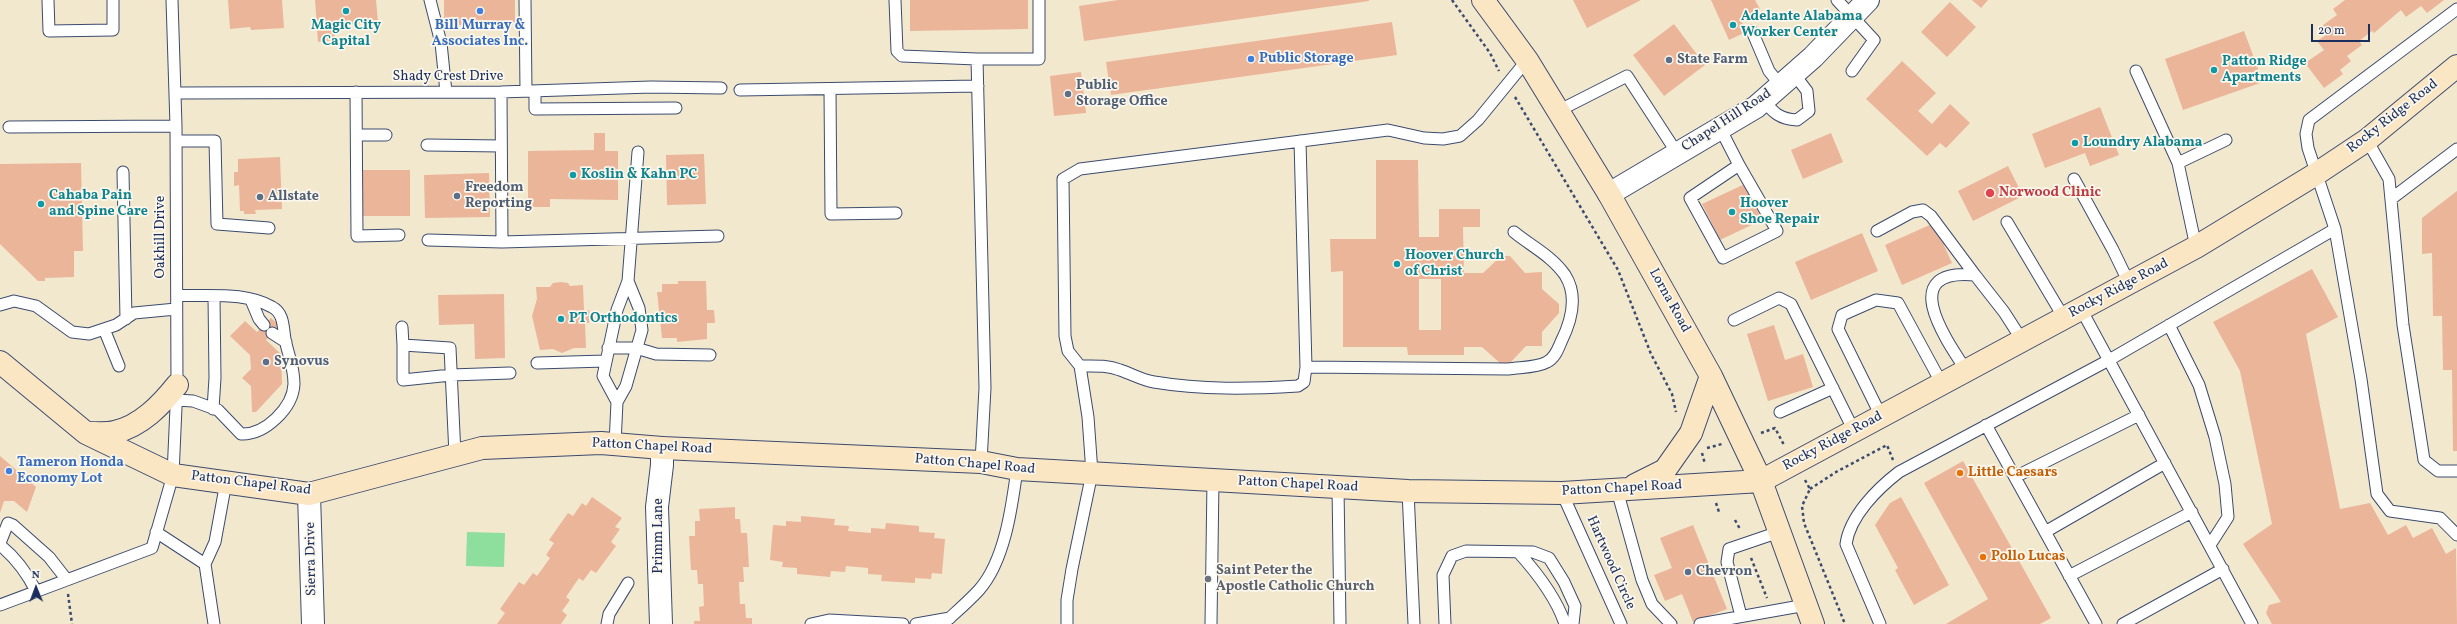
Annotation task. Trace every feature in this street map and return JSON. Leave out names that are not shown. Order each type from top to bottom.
[{"type":"main road","name":"Lorna Road","points":[[1482,0],[1527,60],[1609,194],[1711,376],[1761,481],[1810,615]]},
{"type":"main road","name":"Rocky Ridge Road","points":[[1761,481],[2196,247],[2316,174],[2367,140],[2457,66]]},
{"type":"main road","name":"Patton Chapel Road","points":[[0,362],[86,433],[172,475],[310,494],[482,448],[615,444],[662,448],[981,462],[1017,469],[1408,491],[1562,493],[1761,481]]},
{"type":"main road","points":[[1622,489],[1665,470],[1691,433],[1711,376]]},
{"type":"main road","points":[[86,433],[116,432],[140,421],[176,392]]},
{"type":"street","name":"Chapel Hill Road","points":[[1609,194],[1764,100],[1788,80],[1852,18],[1868,0]]},
{"type":"street","name":"Primm Lane","points":[[661,624],[656,507],[662,464],[662,448]]},
{"type":"street","name":"Sierra Drive","points":[[310,494],[313,624]]},
{"type":"lane","points":[[48,0],[49,31],[113,30],[113,0]]},
{"type":"lane","name":"Oakhill Drive","points":[[172,0],[176,93],[176,392],[172,475]]},
{"type":"lane","points":[[430,0],[441,44],[446,92]]},
{"type":"lane","points":[[525,0],[531,91],[535,109],[676,108]]},
{"type":"lane","points":[[895,0],[897,51],[902,56],[977,59],[1040,59],[1038,0]]},
{"type":"lane","points":[[1837,0],[1852,18],[1874,40],[1852,71]]},
{"type":"lane","points":[[2457,9],[2309,120],[2306,134],[2316,174],[2334,229],[2361,379],[2377,494],[2390,511],[2440,518],[2457,536]]},
{"type":"lane","points":[[1752,31],[1769,71],[1807,91],[1809,111],[1797,120],[1786,119],[1774,113],[1764,100]]},
{"type":"lane","points":[[977,59],[985,388],[981,462]]},
{"type":"lane","points":[[1068,624],[1067,600],[1092,473],[1088,416],[1080,366],[1068,352],[1065,336],[1063,179],[1080,169],[1388,130],[1424,138],[1443,139],[1460,136],[1478,120],[1527,60]]},
{"type":"lane","points":[[2136,72],[2178,163],[2196,247]]},
{"type":"lane","points":[[1558,111],[1627,76],[1677,153]]},
{"type":"lane","points":[[740,90],[830,90],[978,86]]},
{"type":"lane","name":"Shady Crest Drive","points":[[176,93],[501,92],[651,87],[721,88]]},
{"type":"lane","points":[[830,90],[831,214],[896,213]]},
{"type":"lane","points":[[356,92],[358,135],[356,167],[357,236],[399,235]]},
{"type":"lane","points":[[501,92],[502,242]]},
{"type":"lane","points":[[9,127],[176,126]]},
{"type":"lane","points":[[1720,128],[1739,165],[1777,231],[1723,258],[1690,198],[1739,165]]},
{"type":"lane","points":[[358,135],[386,135]]},
{"type":"lane","points":[[2178,163],[2226,140]]},
{"type":"lane","points":[[2367,140],[2389,179],[2403,325],[2424,460],[2438,471],[2457,471]]},
{"type":"lane","points":[[176,141],[215,141],[217,224],[269,228]]},
{"type":"lane","points":[[1080,366],[1099,365],[1120,370],[1146,381],[1168,384],[1246,389],[1298,386],[1304,382],[1306,367],[1300,141]]},
{"type":"lane","points":[[427,145],[501,146]]},
{"type":"lane","points":[[2391,199],[2457,150]]},
{"type":"lane","points":[[617,402],[603,376],[617,310],[628,281],[638,152]]},
{"type":"lane","points":[[123,172],[126,318]]},
{"type":"lane","points":[[2074,178],[2129,283]]},
{"type":"lane","points":[[1877,231],[1912,212],[1923,210],[1931,216],[2004,312],[2022,340]]},
{"type":"lane","points":[[2007,222],[2109,360],[2251,621],[2239,624]]},
{"type":"lane","points":[[1880,624],[1846,544],[1848,530],[1881,486],[1899,472],[2109,360],[2334,229]]},
{"type":"lane","points":[[1306,367],[1508,369],[1537,366],[1549,361],[1556,353],[1569,328],[1572,316],[1571,294],[1566,276],[1552,259],[1514,232]]},
{"type":"lane","points":[[428,240],[502,242],[718,236]]},
{"type":"lane","points":[[1966,370],[1948,343],[1935,315],[1930,295],[1934,284],[1943,278],[1958,274],[1975,275]]},
{"type":"lane","points":[[615,444],[617,402],[626,386],[642,330],[638,308],[628,281]]},
{"type":"lane","points":[[176,295],[214,297],[233,295],[273,307],[281,315],[286,342],[292,361],[294,386],[285,408],[267,426],[250,434],[241,434],[213,409],[176,392]]},
{"type":"lane","points":[[213,409],[214,297]]},
{"type":"lane","points":[[1734,320],[1779,298],[1785,299],[1791,304],[1854,431]]},
{"type":"lane","points":[[0,305],[14,300],[36,306],[72,332],[89,334],[104,329],[134,313],[176,310]]},
{"type":"lane","points":[[251,300],[259,319],[264,325]]},
{"type":"lane","points":[[1881,416],[1838,329],[1842,315],[1876,300],[1898,303],[1942,384]]},
{"type":"lane","points":[[2168,325],[2199,385],[2216,437],[2225,484],[2228,517],[2210,545]]},
{"type":"lane","points":[[402,327],[403,380],[451,375],[510,373]]},
{"type":"lane","points":[[104,329],[119,366]]},
{"type":"lane","points":[[272,333],[286,342]]},
{"type":"lane","points":[[403,345],[433,345],[450,348],[455,455]]},
{"type":"lane","points":[[608,348],[636,348],[656,354],[710,355]]},
{"type":"lane","points":[[537,363],[605,361]]},
{"type":"lane","points":[[1780,412],[1833,388]]},
{"type":"lane","points":[[2014,477],[2139,415]]},
{"type":"lane","points":[[1986,425],[2096,624]]},
{"type":"lane","points":[[2045,532],[2165,464]]},
{"type":"lane","points":[[916,624],[947,621],[980,590],[996,558],[1006,530],[1017,469]]},
{"type":"lane","name":"Patton Chapel Road","points":[[0,605],[152,548],[172,475]]},
{"type":"lane","points":[[1211,624],[1213,480]]},
{"type":"lane","points":[[214,624],[204,564],[215,542],[226,482]]},
{"type":"lane","points":[[1338,487],[1340,624]]},
{"type":"lane","points":[[1622,489],[1642,580],[1652,604],[1671,624]]},
{"type":"lane","points":[[1408,491],[1414,624]]},
{"type":"lane","name":"Hartwood Circle","points":[[1562,493],[1621,624]]},
{"type":"lane","points":[[2070,576],[2192,512]]},
{"type":"lane","points":[[36,591],[28,575],[12,555],[0,544],[8,523],[13,525],[49,557],[66,580]]},
{"type":"lane","points":[[156,532],[204,564]]},
{"type":"lane","points":[[1741,616],[1727,562],[1729,549],[1745,542],[1779,532]]},
{"type":"lane","points":[[1445,624],[1443,575],[1452,556],[1466,551],[1520,553],[1534,552],[1549,558],[1564,582],[1575,606],[1573,624]]},
{"type":"lane","points":[[1520,553],[1535,570],[1560,610],[1565,624]]},
{"type":"lane","points":[[2123,624],[2223,569]]},
{"type":"lane","points":[[607,624],[609,614],[628,583]]},
{"type":"lane","points":[[1700,624],[1773,610],[1810,615]]},
{"type":"lane","points":[[811,624],[829,620],[903,624]]},
{"type":"path","points":[[1452,0],[1490,53],[1496,66],[1618,270],[1651,354],[1672,394],[1679,424],[1691,433]]},
{"type":"path","points":[[1845,624],[1804,523],[1802,506],[1810,489],[1836,472],[1887,446],[1899,472]]},
{"type":"path","points":[[1794,463],[1810,489]]},
{"type":"path","points":[[1735,520],[1773,610]]},
{"type":"path","points":[[66,580],[72,624]]},
{"type":"green space","points":[[467,532],[505,533],[504,567],[466,566]]},
{"type":"building","points":[[228,0],[282,0],[284,28],[251,30],[250,27],[230,29]]},
{"type":"building","name":"Magic City Capital","points":[[315,0],[376,0],[378,22],[334,25],[335,40],[318,42]]},
{"type":"building","name":"Bill Murray & Associates Inc.","points":[[444,0],[515,0],[515,22],[459,25],[459,22],[444,22]]},
{"type":"building","points":[[910,0],[1028,0],[1028,29],[910,31]]},
{"type":"building","name":"Public Storage","points":[[1118,0],[1369,1],[1084,41],[1079,6]]},
{"type":"building","points":[[1573,0],[1641,0],[1587,28]]},
{"type":"building","name":"Adelante Alabama Worker Center","points":[[1711,0],[1755,0],[1760,9],[1740,18],[1746,32],[1729,40]]},
{"type":"building","points":[[1972,0],[1988,0],[1981,8]]},
{"type":"building","points":[[2345,0],[2444,0],[2427,13],[2421,6],[2406,17],[2401,10],[2374,33],[2372,31],[2359,41],[2362,45],[2347,56],[2351,61],[2340,70],[2343,74],[2324,88],[2305,63],[2324,50],[2317,41],[2329,33],[2323,25],[2337,15],[2333,9]]},
{"type":"building","points":[[1950,2],[1976,27],[1947,57],[1921,32]]},
{"type":"building","name":"Public Storage","points":[[1392,22],[1397,55],[1111,95],[1106,62]]},
{"type":"building","name":"State Farm","points":[[1674,24],[1705,65],[1664,96],[1633,55]]},
{"type":"building","name":"Patton Ridge Apartments","points":[[2244,31],[2263,82],[2183,110],[2165,59]]},
{"type":"building","points":[[1902,61],[1936,93],[1918,111],[1932,124],[1950,104],[1970,123],[1946,148],[1940,143],[1927,156],[1866,99]]},
{"type":"building","name":"Public Storage Office","points":[[1081,72],[1086,113],[1054,116],[1050,76]]},
{"type":"building","name":"Loundry Alabama","points":[[2100,107],[2119,155],[2090,166],[2085,153],[2045,168],[2032,134]]},
{"type":"building","name":"Koslin & Kahn PC","points":[[594,133],[605,133],[605,151],[618,151],[618,200],[550,199],[550,207],[528,207],[528,151],[594,150]]},
{"type":"building","points":[[1831,133],[1843,162],[1803,179],[1791,150]]},
{"type":"building","points":[[704,154],[706,204],[667,205],[666,155]]},
{"type":"building","name":"Allstate","points":[[280,157],[282,209],[255,210],[256,214],[244,214],[244,211],[240,211],[239,185],[234,186],[234,172],[238,172],[238,159]]},
{"type":"building","name":"Hoover Church of Christ","points":[[1376,160],[1418,160],[1419,237],[1439,237],[1439,209],[1480,209],[1480,227],[1463,227],[1464,273],[1483,273],[1501,256],[1510,256],[1525,273],[1542,272],[1542,289],[1559,304],[1559,313],[1542,332],[1542,346],[1526,346],[1510,363],[1501,364],[1482,347],[1464,347],[1464,355],[1408,355],[1407,347],[1343,347],[1343,271],[1331,272],[1330,239],[1376,239]],"holes":[[[1419,279],[1441,279],[1441,330],[1419,330]]]},
{"type":"building","name":"Cahaba Pain and Spine Care","points":[[81,163],[83,251],[74,251],[74,277],[45,278],[45,281],[38,281],[0,244],[0,164]]},
{"type":"building","name":"Norwood Clinic","points":[[2008,166],[2023,196],[1973,221],[1958,191]]},
{"type":"building","points":[[362,170],[410,170],[410,216],[362,216]]},
{"type":"building","name":"Freedom Reporting","points":[[489,173],[490,217],[425,218],[424,175]]},
{"type":"building","name":"Hoover Shoe Repair","points":[[1745,184],[1762,220],[1720,240],[1702,204]]},
{"type":"building","points":[[2457,191],[2457,451],[2453,451],[2452,370],[2443,370],[2442,316],[2433,316],[2432,253],[2422,254],[2422,218]]},
{"type":"building","points":[[1934,223],[1952,263],[1902,285],[1885,245]]},
{"type":"building","points":[[1862,233],[1878,271],[1811,300],[1795,262]]},
{"type":"building","points":[[2312,269],[2338,317],[2306,334],[2340,509],[2370,503],[2388,535],[2406,525],[2413,538],[2432,528],[2446,554],[2456,548],[2457,624],[2272,624],[2266,613],[2269,605],[2281,602],[2243,544],[2272,524],[2240,371],[2213,322]]},
{"type":"building","points":[[678,281],[706,281],[707,310],[714,310],[715,323],[707,323],[707,339],[677,342],[677,338],[662,338],[657,292],[662,292],[662,284],[678,284]]},
{"type":"building","name":"PT Orthodontics","points":[[553,283],[568,283],[570,286],[583,285],[584,310],[589,310],[590,317],[589,323],[585,323],[586,348],[574,348],[562,353],[553,349],[540,350],[532,316],[537,299],[536,287],[550,287]]},
{"type":"building","points":[[504,294],[505,358],[475,359],[474,324],[439,325],[438,295]]},
{"type":"building","name":"Synovus","points":[[271,318],[280,326],[266,340],[281,354],[282,384],[256,412],[252,412],[251,386],[242,378],[251,369],[250,355],[230,336],[245,321],[257,332]]},
{"type":"building","points":[[1774,325],[1785,360],[1803,354],[1813,387],[1768,401],[1747,334]]},
{"type":"building","name":"Tameron Honda Economy Lot","points":[[0,456],[36,487],[27,512],[14,501],[4,501],[0,513]]},
{"type":"building","points":[[1963,461],[2051,618],[2040,624],[1946,624],[1988,599],[1924,483]]},
{"type":"building","points":[[592,497],[622,518],[615,527],[620,529],[611,542],[616,546],[596,573],[591,570],[583,581],[579,578],[566,597],[570,600],[562,611],[567,615],[561,624],[497,624],[505,613],[500,609],[519,582],[524,585],[533,573],[537,576],[550,558],[546,555],[554,543],[549,540],[568,513],[573,516],[582,503],[586,506]]},
{"type":"building","points":[[1901,497],[1949,585],[1914,605],[1895,570],[1898,568],[1875,525],[1890,503]]},
{"type":"building","points":[[735,507],[735,519],[740,519],[741,533],[747,533],[749,567],[743,567],[744,582],[739,582],[740,604],[745,604],[746,618],[752,618],[752,624],[694,624],[694,621],[700,621],[699,607],[704,606],[703,584],[698,584],[697,570],[691,570],[689,536],[695,536],[695,521],[700,521],[699,509]]},
{"type":"building","points":[[801,516],[835,519],[834,525],[849,526],[848,531],[871,533],[871,528],[885,529],[886,523],[919,526],[919,532],[935,533],[934,538],[945,539],[942,574],[932,573],[931,579],[915,578],[915,583],[881,581],[882,575],[868,574],[868,568],[846,566],[845,572],[831,571],[830,577],[797,574],[797,568],[782,567],[783,562],[770,560],[773,525],[786,526],[786,521],[801,522]]},
{"type":"building","name":"Chevron","points":[[1693,525],[1727,609],[1693,622],[1682,594],[1665,601],[1654,575],[1672,568],[1660,538]]},
{"type":"place","name":"Magic City Capital","points":[[346,11]]},
{"type":"place","name":"Bill Murray & Associates Inc.","points":[[480,11]]},
{"type":"place","name":"Adelante Alabama Worker Center","points":[[1733,25]]},
{"type":"place","name":"Public Storage","points":[[1251,59]]},
{"type":"place","name":"State Farm","points":[[1669,60]]},
{"type":"place","name":"Patton Ridge Apartments","points":[[2214,70]]},
{"type":"place","name":"Public Storage Office","points":[[1068,94]]},
{"type":"place","name":"Loundry Alabama","points":[[2075,143]]},
{"type":"place","name":"Koslin & Kahn PC","points":[[573,175]]},
{"type":"place","name":"Norwood Clinic","points":[[1990,193]]},
{"type":"place","name":"Freedom Reporting","points":[[457,196]]},
{"type":"place","name":"Allstate","points":[[260,197]]},
{"type":"place","name":"Cahaba Pain and Spine Care","points":[[41,204]]},
{"type":"place","name":"Hoover Shoe Repair","points":[[1732,212]]},
{"type":"place","name":"Hoover Church of Christ","points":[[1397,264]]},
{"type":"place","name":"PT Orthodontics","points":[[561,319]]},
{"type":"place","name":"Synovus","points":[[266,362]]},
{"type":"place","name":"Tameron Honda Economy Lot","points":[[9,471]]},
{"type":"place","name":"Little Caesars","points":[[1960,473]]},
{"type":"place","name":"Pollo Lucas","points":[[1983,557]]},
{"type":"place","name":"Chevron","points":[[1688,572]]},
{"type":"place","name":"Saint Peter the Apostle Catholic Church","points":[[1208,579]]}]
